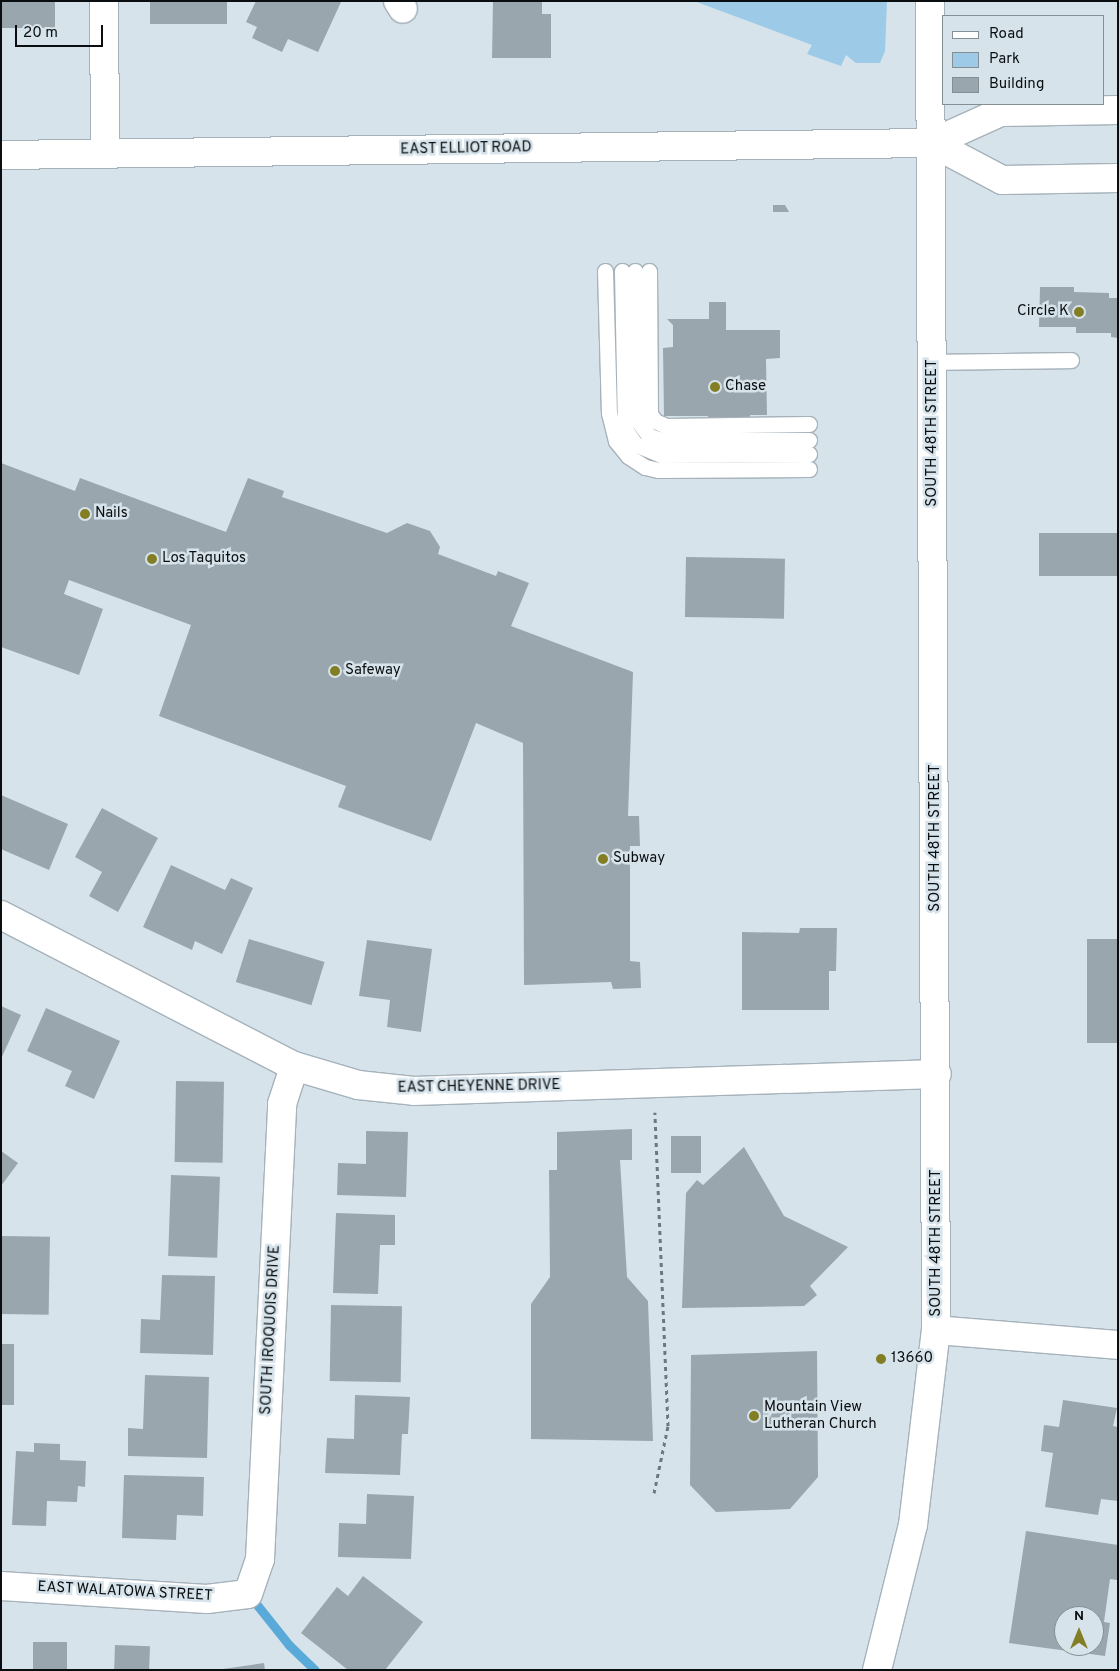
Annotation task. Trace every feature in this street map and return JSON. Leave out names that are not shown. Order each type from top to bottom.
[{"type":"main road","points":[[104,1],[105,154]]},
{"type":"main road","name":"SOUTH 48TH STREET","points":[[877,1670],[913,1525],[936,1330],[937,1074],[930,1]]},
{"type":"main road","name":"EAST ELLIOT ROAD","points":[[1,155],[932,143],[1001,112],[1118,110]]},
{"type":"main road","name":"EAST ELLIOT ROAD","points":[[932,143],[1002,180],[1118,178]]},
{"type":"main road","name":"EAST CHEYENNE DRIVE","points":[[1,915],[294,1066],[358,1085],[414,1091],[937,1074]]},
{"type":"main road","name":"SOUTH IROQUOIS DRIVE","points":[[248,1594],[260,1559],[282,1104],[294,1066]]},
{"type":"main road","points":[[936,1330],[1118,1345]]},
{"type":"main road","name":"EAST WALATOWA STREET","points":[[1,1586],[207,1598],[248,1594]]},
{"type":"lane","points":[[605,271],[609,413],[614,436],[628,456],[645,467],[658,470],[809,454],[661,455],[635,444],[625,429],[635,271],[650,414],[655,420],[666,426],[809,424]]},
{"type":"lane","points":[[933,362],[1071,360]]},
{"type":"path","points":[[654,1084],[668,1426],[654,1493]]},
{"type":"green space","points":[[694,1],[887,1],[885,51],[880,63],[856,63],[846,55],[841,66],[807,54],[812,45]]},
{"type":"building","points":[[1,1],[55,1],[55,28],[1,28]]},
{"type":"building","points":[[150,1],[227,1],[227,24],[150,24]]},
{"type":"building","points":[[256,1],[341,2],[318,52],[288,39],[282,52],[252,38],[257,27],[246,22]]},
{"type":"building","points":[[493,1],[542,1],[542,14],[551,14],[551,58],[492,58]]},
{"type":"building","points":[[773,205],[785,205],[789,212],[773,212]]},
{"type":"building","name":"Circle K","points":[[1040,287],[1074,287],[1074,292],[1109,293],[1109,298],[1118,298],[1118,338],[1111,337],[1111,333],[1076,333],[1076,327],[1039,327]]},
{"type":"building","name":"Chase","points":[[709,302],[726,302],[726,330],[780,330],[780,358],[766,359],[767,415],[750,415],[751,464],[708,464],[708,416],[664,416],[663,348],[673,347],[673,325],[667,319],[709,319]]},
{"type":"building","points":[[1,463],[75,491],[80,478],[226,532],[248,478],[284,491],[282,497],[387,533],[407,523],[430,531],[440,547],[438,554],[496,576],[498,571],[529,583],[511,626],[633,672],[628,816],[639,816],[640,846],[630,846],[630,961],[640,962],[641,988],[613,989],[611,982],[524,985],[523,743],[476,723],[431,841],[338,807],[346,786],[159,716],[191,625],[69,580],[64,594],[103,609],[79,675],[1,647]]},
{"type":"building","points":[[1039,533],[1118,533],[1118,576],[1039,576]]},
{"type":"building","points":[[686,557],[785,559],[784,619],[685,617]]},
{"type":"building","points":[[1,795],[68,824],[49,870],[1,849]]},
{"type":"building","points":[[102,808],[158,838],[118,912],[89,896],[102,872],[75,857]]},
{"type":"building","points":[[171,865],[225,890],[231,878],[253,888],[222,954],[195,941],[192,950],[143,927]]},
{"type":"building","points":[[800,928],[837,928],[836,971],[829,971],[829,1010],[742,1010],[742,932],[799,933]]},
{"type":"building","points":[[249,939],[325,962],[311,1005],[236,982]]},
{"type":"building","points":[[1087,939],[1118,939],[1118,1043],[1087,1043]]},
{"type":"building","points":[[367,940],[432,949],[421,1032],[387,1027],[390,1000],[359,996]]},
{"type":"building","points":[[1,1006],[21,1015],[1,1059]]},
{"type":"building","points":[[46,1008],[120,1041],[94,1099],[65,1086],[72,1071],[27,1051]]},
{"type":"building","points":[[176,1081],[224,1082],[223,1163],[175,1162]]},
{"type":"building","points":[[632,1129],[632,1160],[620,1160],[627,1277],[648,1301],[653,1441],[531,1439],[531,1304],[550,1277],[549,1170],[557,1170],[557,1132]]},
{"type":"building","points":[[366,1131],[408,1132],[406,1197],[337,1195],[338,1163],[366,1164]]},
{"type":"building","points":[[671,1136],[701,1136],[701,1173],[671,1173]]},
{"type":"building","points":[[744,1147],[784,1216],[848,1247],[810,1286],[817,1295],[804,1306],[682,1308],[686,1193],[697,1180],[703,1185]]},
{"type":"building","points":[[1,1151],[18,1163],[1,1186]]},
{"type":"building","points":[[171,1175],[220,1177],[217,1258],[168,1256]]},
{"type":"building","points":[[336,1213],[395,1215],[395,1245],[380,1245],[378,1294],[333,1293]]},
{"type":"building","points":[[1,1236],[50,1237],[49,1315],[1,1314]]},
{"type":"building","points":[[162,1275],[215,1276],[213,1355],[140,1353],[141,1319],[160,1320]]},
{"type":"building","points":[[331,1305],[402,1306],[401,1382],[330,1381]]},
{"type":"building","points":[[1,1344],[14,1344],[14,1405],[1,1405]]},
{"type":"building","name":"Mountain View Lutheran Church","points":[[817,1351],[818,1477],[790,1509],[716,1512],[690,1485],[691,1355]]},
{"type":"building","points":[[145,1375],[209,1377],[207,1458],[128,1456],[128,1428],[143,1429]]},
{"type":"building","points":[[355,1395],[410,1397],[408,1434],[402,1434],[400,1475],[325,1473],[327,1438],[354,1439]]},
{"type":"building","points":[[1063,1400],[1117,1408],[1113,1426],[1118,1427],[1118,1501],[1101,1499],[1098,1515],[1045,1507],[1053,1453],[1041,1451],[1044,1425],[1059,1427]]},
{"type":"building","points":[[34,1443],[60,1444],[60,1460],[86,1461],[85,1487],[78,1486],[77,1502],[47,1501],[46,1526],[12,1525],[16,1451],[34,1452]]},
{"type":"building","points":[[124,1475],[204,1477],[203,1516],[177,1515],[176,1540],[122,1538]]},
{"type":"building","points":[[367,1494],[414,1496],[411,1559],[338,1557],[339,1523],[366,1524]]},
{"type":"building","points":[[1026,1531],[1118,1545],[1117,1580],[1110,1579],[1104,1622],[1104,1606],[1054,1606],[1054,1649],[1009,1643]]},
{"type":"building","points":[[363,1576],[423,1622],[385,1670],[348,1670],[301,1633],[337,1587],[348,1596]]},
{"type":"building","points":[[1104,1622],[1110,1623],[1104,1656]]},
{"type":"building","points":[[33,1642],[67,1642],[67,1670],[33,1670]]},
{"type":"building","points":[[115,1645],[150,1646],[149,1670],[114,1670]]},
{"type":"building","points":[[264,1663],[265,1670],[223,1670],[223,1669]]},
{"type":"waterway","points":[[250,1596],[289,1645],[315,1670]]},
{"type":"place","name":"Circle K","points":[[1079,312]]},
{"type":"place","name":"Chase","points":[[715,387]]},
{"type":"place","name":"Nails","points":[[85,514]]},
{"type":"place","name":"Los Taquitos","points":[[152,559]]},
{"type":"place","name":"Safeway","points":[[335,671]]},
{"type":"place","name":"Subway","points":[[603,859]]},
{"type":"place","name":"13660","points":[[881,1359]]},
{"type":"place","name":"Mountain View Lutheran Church","points":[[754,1416]]}]
